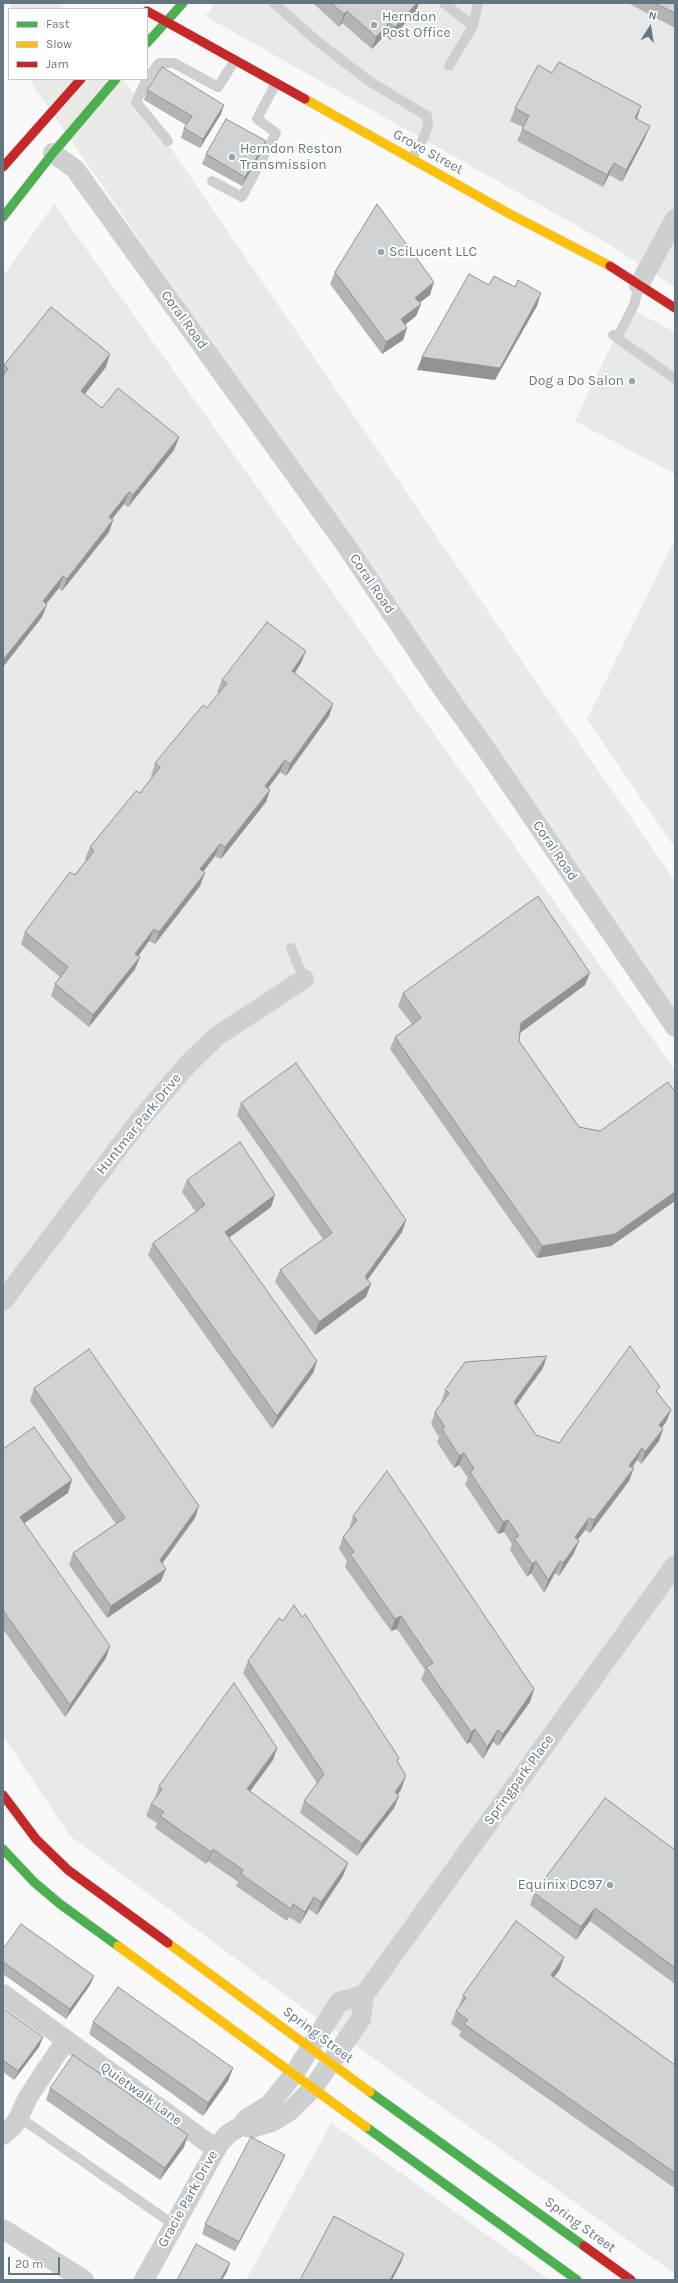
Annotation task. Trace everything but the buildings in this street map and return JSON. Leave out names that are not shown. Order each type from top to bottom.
[{"type":"main road","points":[[142,8],[150,3]]},
{"type":"main road","points":[[148,42],[183,3]]},
{"type":"main road","name":"Grove Street","points":[[148,12],[412,159],[611,266],[639,286],[675,308]]},
{"type":"main road","points":[[3,167],[80,80]]},
{"type":"main road","points":[[3,217],[53,153],[115,80]]},
{"type":"main road","name":"Spring Street","points":[[3,1795],[36,1839],[68,1870],[332,2062],[373,2094],[632,2280]]},
{"type":"main road","points":[[3,1848],[21,1869],[60,1904],[577,2280]]},
{"type":"street","name":"Coral Road","points":[[53,153],[75,169],[324,514],[675,1027]]},
{"type":"street","points":[[639,286],[675,219]]},
{"type":"street","name":"Huntmar Park Drive","points":[[3,1301],[138,1121],[188,1063],[217,1036],[304,979]]},
{"type":"street","name":"Springpark Place","points":[[313,2088],[361,2019],[364,1995],[675,1565]]},
{"type":"street","name":"Quietwalk Lane","points":[[3,1994],[216,2149]]},
{"type":"street","points":[[294,2074],[339,2002],[364,1995]]},
{"type":"street","points":[[3,2135],[13,2126],[19,2117],[28,2097],[66,2040]]},
{"type":"street","name":"Gracie Park Drive","points":[[144,2280],[216,2149],[228,2134],[241,2126],[246,2119],[269,2105],[294,2074]]},
{"type":"street","points":[[241,2126],[252,2128],[272,2122],[290,2111],[313,2088]]},
{"type":"street","points":[[3,2229],[84,2280]]},
{"type":"lane","points":[[274,3],[317,41],[369,81],[427,116],[428,124],[412,159]]},
{"type":"lane","points":[[444,3],[473,26]]},
{"type":"lane","points":[[449,66],[473,26],[478,3]]},
{"type":"lane","points":[[148,76],[159,63],[174,63],[218,87],[235,60]]},
{"type":"lane","points":[[145,80],[136,102],[168,141]]},
{"type":"lane","points":[[212,181],[242,197],[276,133],[257,119],[276,83]]},
{"type":"lane","points":[[639,286],[634,305],[615,337],[675,379]]},
{"type":"lane","points":[[291,948],[304,979]]},
{"type":"lane","points":[[19,2117],[174,2226]]},
{"type":"shaded area","points":[[11,3],[59,3],[63,8],[10,8]]},
{"type":"shaded area","points":[[216,3],[675,3],[675,287],[602,240],[205,16]]},
{"type":"shaded area","points":[[30,80],[124,80],[129,87],[535,680],[675,881],[675,1014]]},
{"type":"shaded area","points":[[54,204],[675,1070],[675,2274],[289,1998],[70,1836],[3,1736],[3,276]]},
{"type":"shaded area","points":[[629,308],[675,332],[675,474],[575,421]]},
{"type":"shaded area","points":[[211,496],[248,559],[49,813],[43,803],[56,766],[50,746],[38,734],[29,729]]},
{"type":"shaded area","points":[[675,539],[675,848],[587,719]]},
{"type":"shaded area","points":[[466,1223],[508,1282],[502,1292],[412,1299]]},
{"type":"shaded area","points":[[331,2123],[550,2280],[246,2280]]},
{"type":"traffic: fast","points":[[148,42],[183,3]]},
{"type":"traffic: fast","points":[[3,217],[53,153],[115,80]]},
{"type":"traffic: fast","points":[[3,1849],[34,1882],[60,1904],[118,1946]]},
{"type":"traffic: fast","points":[[370,2092],[584,2246]]},
{"type":"traffic: fast","points":[[366,2127],[577,2280]]},
{"type":"traffic: slow","points":[[305,99],[508,213],[610,266]]},
{"type":"traffic: slow","points":[[168,1943],[370,2092]]},
{"type":"traffic: slow","points":[[118,1946],[366,2127]]},
{"type":"traffic: jam","points":[[148,12],[305,99]]},
{"type":"traffic: jam","points":[[3,167],[80,80]]},
{"type":"traffic: jam","points":[[610,266],[675,308]]},
{"type":"traffic: jam","points":[[3,1795],[36,1839],[68,1870],[168,1943]]},
{"type":"traffic: jam","points":[[584,2246],[631,2280]]},
{"type":"place","name":"Herndon Post Office","points":[[374,25]]},
{"type":"place","name":"Herndon Reston Transmission","points":[[232,157]]},
{"type":"place","name":"SciLucent LLC","points":[[381,252]]},
{"type":"place","name":"Dog a Do Salon","points":[[632,381]]},
{"type":"place","name":"Equinix DC97","points":[[610,1885]]}]
